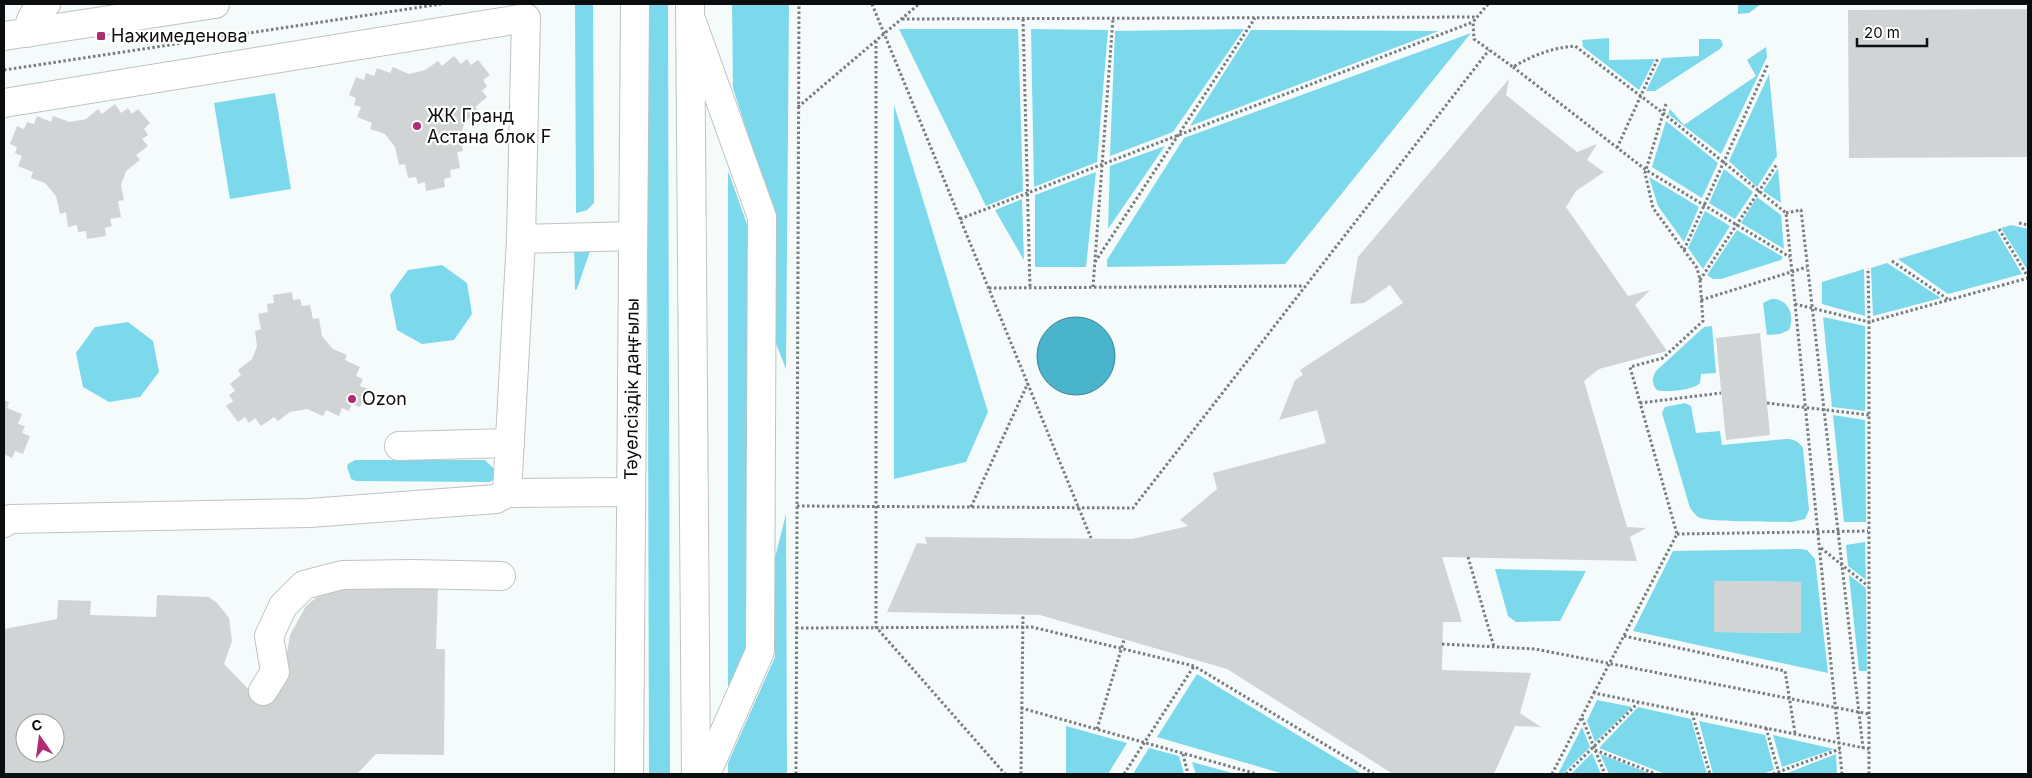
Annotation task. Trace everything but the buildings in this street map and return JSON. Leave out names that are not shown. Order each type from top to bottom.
[{"type":"main road","points":[[15,35],[37,8],[46,4]]},
{"type":"main road","points":[[15,35],[215,4]]},
{"type":"main road","name":"Тәуелсіздік даңғылы","points":[[629,774],[635,4]]},
{"type":"main road","points":[[690,10],[696,774]]},
{"type":"main road","points":[[690,10],[762,217],[760,651],[706,774]]},
{"type":"main road","points":[[4,103],[526,18],[521,239],[507,493]]},
{"type":"main road","points":[[521,239],[633,236]]},
{"type":"main road","points":[[399,446],[510,444]]},
{"type":"main road","points":[[4,523],[10,519],[309,513],[496,499],[507,493],[630,492]]},
{"type":"main road","points":[[263,691],[275,672],[269,636],[283,606],[304,585],[342,575],[500,576]]},
{"type":"path","points":[[4,70],[441,4]]},
{"type":"path","points":[[796,774],[798,4]]},
{"type":"path","points":[[872,4],[1091,538]]},
{"type":"path","points":[[798,107],[919,4]]},
{"type":"path","points":[[960,219],[1473,22],[1488,4]]},
{"type":"path","points":[[902,19],[1477,17]]},
{"type":"path","points":[[1023,18],[1030,288]]},
{"type":"path","points":[[1093,287],[1113,18]]},
{"type":"path","points":[[1095,262],[1254,18]]},
{"type":"path","points":[[1473,22],[1474,39],[1646,170],[1791,257]]},
{"type":"path","points":[[876,41],[876,627],[1005,774]]},
{"type":"path","points":[[1513,67],[1530,57],[1560,48],[1575,46],[1641,96],[1786,213],[1842,774]]},
{"type":"path","points":[[797,506],[1133,508],[1489,50]]},
{"type":"path","points":[[1617,148],[1658,58]]},
{"type":"path","points":[[1684,250],[1768,64]]},
{"type":"path","points":[[1552,774],[1677,534],[1630,367],[1663,358],[1703,321],[1700,280],[1697,268],[1653,208],[1644,173],[1666,104]]},
{"type":"path","points":[[1700,280],[1778,164]]},
{"type":"path","points":[[1786,213],[1801,210],[1863,748]]},
{"type":"path","points":[[2020,223],[2028,225]]},
{"type":"path","points":[[1795,304],[1868,322],[2028,278],[1999,229]]},
{"type":"path","points":[[1892,261],[1950,300]]},
{"type":"path","points":[[1701,300],[1807,267]]},
{"type":"path","points":[[1868,268],[1869,774]]},
{"type":"path","points":[[989,288],[1305,286]]},
{"type":"path","points":[[971,507],[1028,382]]},
{"type":"path","points":[[1640,403],[1721,392]]},
{"type":"path","points":[[1767,403],[1869,415]]},
{"type":"path","points":[[1677,534],[1869,531]]},
{"type":"path","points":[[1820,548],[1869,587]]},
{"type":"path","points":[[1468,557],[1494,647]]},
{"type":"path","points":[[1020,774],[1023,614]]},
{"type":"path","points":[[796,628],[1032,627],[1194,666],[1374,774]]},
{"type":"path","points":[[1624,636],[1785,671],[1795,734]]},
{"type":"path","points":[[1097,729],[1124,640]]},
{"type":"path","points":[[1442,644],[1536,649],[1869,714]]},
{"type":"path","points":[[1124,774],[1194,666]]},
{"type":"path","points":[[1594,693],[1869,749]]},
{"type":"path","points":[[1566,774],[1639,702]]},
{"type":"path","points":[[1021,708],[1257,774]]},
{"type":"path","points":[[1692,713],[1710,774]]},
{"type":"path","points":[[1582,718],[1605,774]]},
{"type":"path","points":[[1766,728],[1779,773]]},
{"type":"path","points":[[1594,748],[1656,774]]},
{"type":"path","points":[[1773,774],[1840,749]]},
{"type":"path","points":[[1183,753],[1188,774]]},
{"type":"shaded area","points":[[575,4],[593,4],[594,203],[587,210],[576,213]]},
{"type":"shaded area","points":[[647,4],[668,4],[670,774],[649,774]]},
{"type":"shaded area","points":[[732,4],[789,4],[786,369],[773,336],[773,214],[733,88]]},
{"type":"shaded area","points":[[1738,4],[1761,4],[1749,13],[1738,14]]},
{"type":"shaded area","points":[[899,29],[1018,29],[1023,191],[986,206]]},
{"type":"shaded area","points":[[1031,29],[1108,30],[1097,162],[1034,187]]},
{"type":"shaded area","points":[[1244,29],[1173,132],[1110,156],[1115,31]]},
{"type":"shaded area","points":[[1251,30],[1439,31],[1190,126]]},
{"type":"shaded area","points":[[1471,33],[1285,264],[1107,267],[1107,260],[1184,138]]},
{"type":"shaded area","points":[[1609,38],[1609,60],[1655,59],[1639,90],[1583,47],[1582,40]]},
{"type":"shaded area","points":[[1699,39],[1719,39],[1723,45],[1720,49],[1655,91],[1646,91],[1662,58],[1699,56]]},
{"type":"shaded area","points":[[1766,47],[1767,57],[1721,154],[1668,114],[1670,109],[1684,125],[1756,76],[1747,60]]},
{"type":"shaded area","points":[[1769,74],[1777,156],[1757,187],[1729,161]]},
{"type":"shaded area","points":[[275,93],[291,189],[230,199],[214,103]]},
{"type":"shaded area","points":[[894,105],[988,412],[966,462],[894,479]]},
{"type":"shaded area","points":[[1666,121],[1718,163],[1702,198],[1652,167]]},
{"type":"shaded area","points":[[1165,146],[1108,229],[1110,166]]},
{"type":"shaded area","points":[[1778,168],[1781,203],[1763,191]]},
{"type":"shaded area","points":[[1724,169],[1753,192],[1735,219],[1709,203]]},
{"type":"shaded area","points":[[728,171],[748,227],[748,648],[728,692]]},
{"type":"shaded area","points":[[1096,172],[1086,267],[1035,267],[1035,195]]},
{"type":"shaded area","points":[[1649,177],[1699,207],[1684,242],[1658,206]]},
{"type":"shaded area","points":[[1757,197],[1781,215],[1784,249],[1741,223]]},
{"type":"shaded area","points":[[1022,199],[1024,260],[995,210]]},
{"type":"shaded area","points":[[1705,211],[1730,226],[1703,269],[1688,248]]},
{"type":"shaded area","points":[[2011,225],[2028,229],[2028,271],[2001,228]]},
{"type":"shaded area","points":[[1737,230],[1783,257],[1781,260],[1721,279],[1713,279],[1707,275]]},
{"type":"shaded area","points":[[1996,230],[2022,274],[1948,294],[1898,259]]},
{"type":"shaded area","points":[[574,244],[591,248],[577,289],[575,290]]},
{"type":"shaded area","points":[[1887,263],[1941,298],[1873,316],[1871,268]]},
{"type":"shaded area","points":[[442,265],[467,283],[472,314],[454,340],[422,344],[397,330],[390,295],[408,270]]},
{"type":"shaded area","points":[[1864,269],[1865,316],[1822,304],[1822,282]]},
{"type":"shaded area","points":[[1771,299],[1782,301],[1786,305],[1791,314],[1791,325],[1789,330],[1780,334],[1767,335],[1763,303]]},
{"type":"shaded area","points":[[1076,317],[1091,320],[1104,328],[1112,341],[1115,356],[1112,371],[1104,384],[1091,392],[1076,395],[1061,392],[1048,384],[1040,371],[1037,356],[1040,341],[1048,328],[1061,320]]},
{"type":"shaded area","points":[[1823,317],[1865,326],[1865,411],[1832,407]]},
{"type":"shaded area","points":[[128,322],[153,341],[159,372],[140,397],[109,402],[83,387],[76,353],[95,327]]},
{"type":"shaded area","points":[[1712,326],[1716,373],[1701,374],[1700,383],[1686,389],[1673,391],[1657,390],[1653,380],[1657,370],[1704,327]]},
{"type":"shaded area","points":[[1685,403],[1691,406],[1696,433],[1720,431],[1722,445],[1786,439],[1794,440],[1799,444],[1803,448],[1809,510],[1805,519],[1792,522],[1715,520],[1698,517],[1690,508],[1662,413],[1665,407]]},
{"type":"shaded area","points":[[1833,415],[1865,420],[1866,522],[1844,522]]},
{"type":"shaded area","points":[[355,460],[485,460],[495,470],[496,478],[490,482],[356,481],[351,479],[347,467],[348,464]]},
{"type":"shaded area","points":[[786,514],[787,774],[728,774],[728,763],[775,657],[774,562]]},
{"type":"shaded area","points":[[1865,542],[1866,580],[1848,566],[1846,545]]},
{"type":"shaded area","points":[[1807,550],[1815,559],[1828,673],[1633,631],[1673,551]],"holes":[[[1714,581],[1801,582],[1801,633],[1714,632]]]},
{"type":"shaded area","points":[[1495,569],[1586,571],[1560,621],[1516,622],[1508,616]]},
{"type":"shaded area","points":[[1849,575],[1866,588],[1867,671],[1859,671]]},
{"type":"shaded area","points":[[1197,674],[1362,774],[1284,774],[1157,737]]},
{"type":"shaded area","points":[[1597,700],[1632,707],[1595,742],[1587,721]]},
{"type":"shaded area","points":[[1638,707],[1691,719],[1707,774],[1665,774],[1599,748]]},
{"type":"shaded area","points":[[1699,721],[1765,735],[1774,770],[1762,774],[1713,774]]},
{"type":"shaded area","points":[[1066,726],[1127,743],[1108,774],[1066,774]]},
{"type":"shaded area","points":[[1582,727],[1590,747],[1563,774],[1558,774]]},
{"type":"shaded area","points":[[1773,735],[1834,749],[1782,767]]},
{"type":"shaded area","points":[[1149,748],[1179,756],[1184,774],[1133,774]]},
{"type":"shaded area","points":[[1592,753],[1601,774],[1571,774]]},
{"type":"shaded area","points":[[1600,754],[1651,774],[1609,774]]},
{"type":"shaded area","points":[[1836,754],[1837,774],[1785,774]]},
{"type":"shaded area","points":[[1192,762],[1236,774],[1196,774]]},
{"type":"place","name":"Нажимеденова","points":[[101,36]]},
{"type":"place","name":"ЖК Гранд Астана блок F","points":[[417,126]]},
{"type":"place","name":"Ozon","points":[[352,399]]}]
